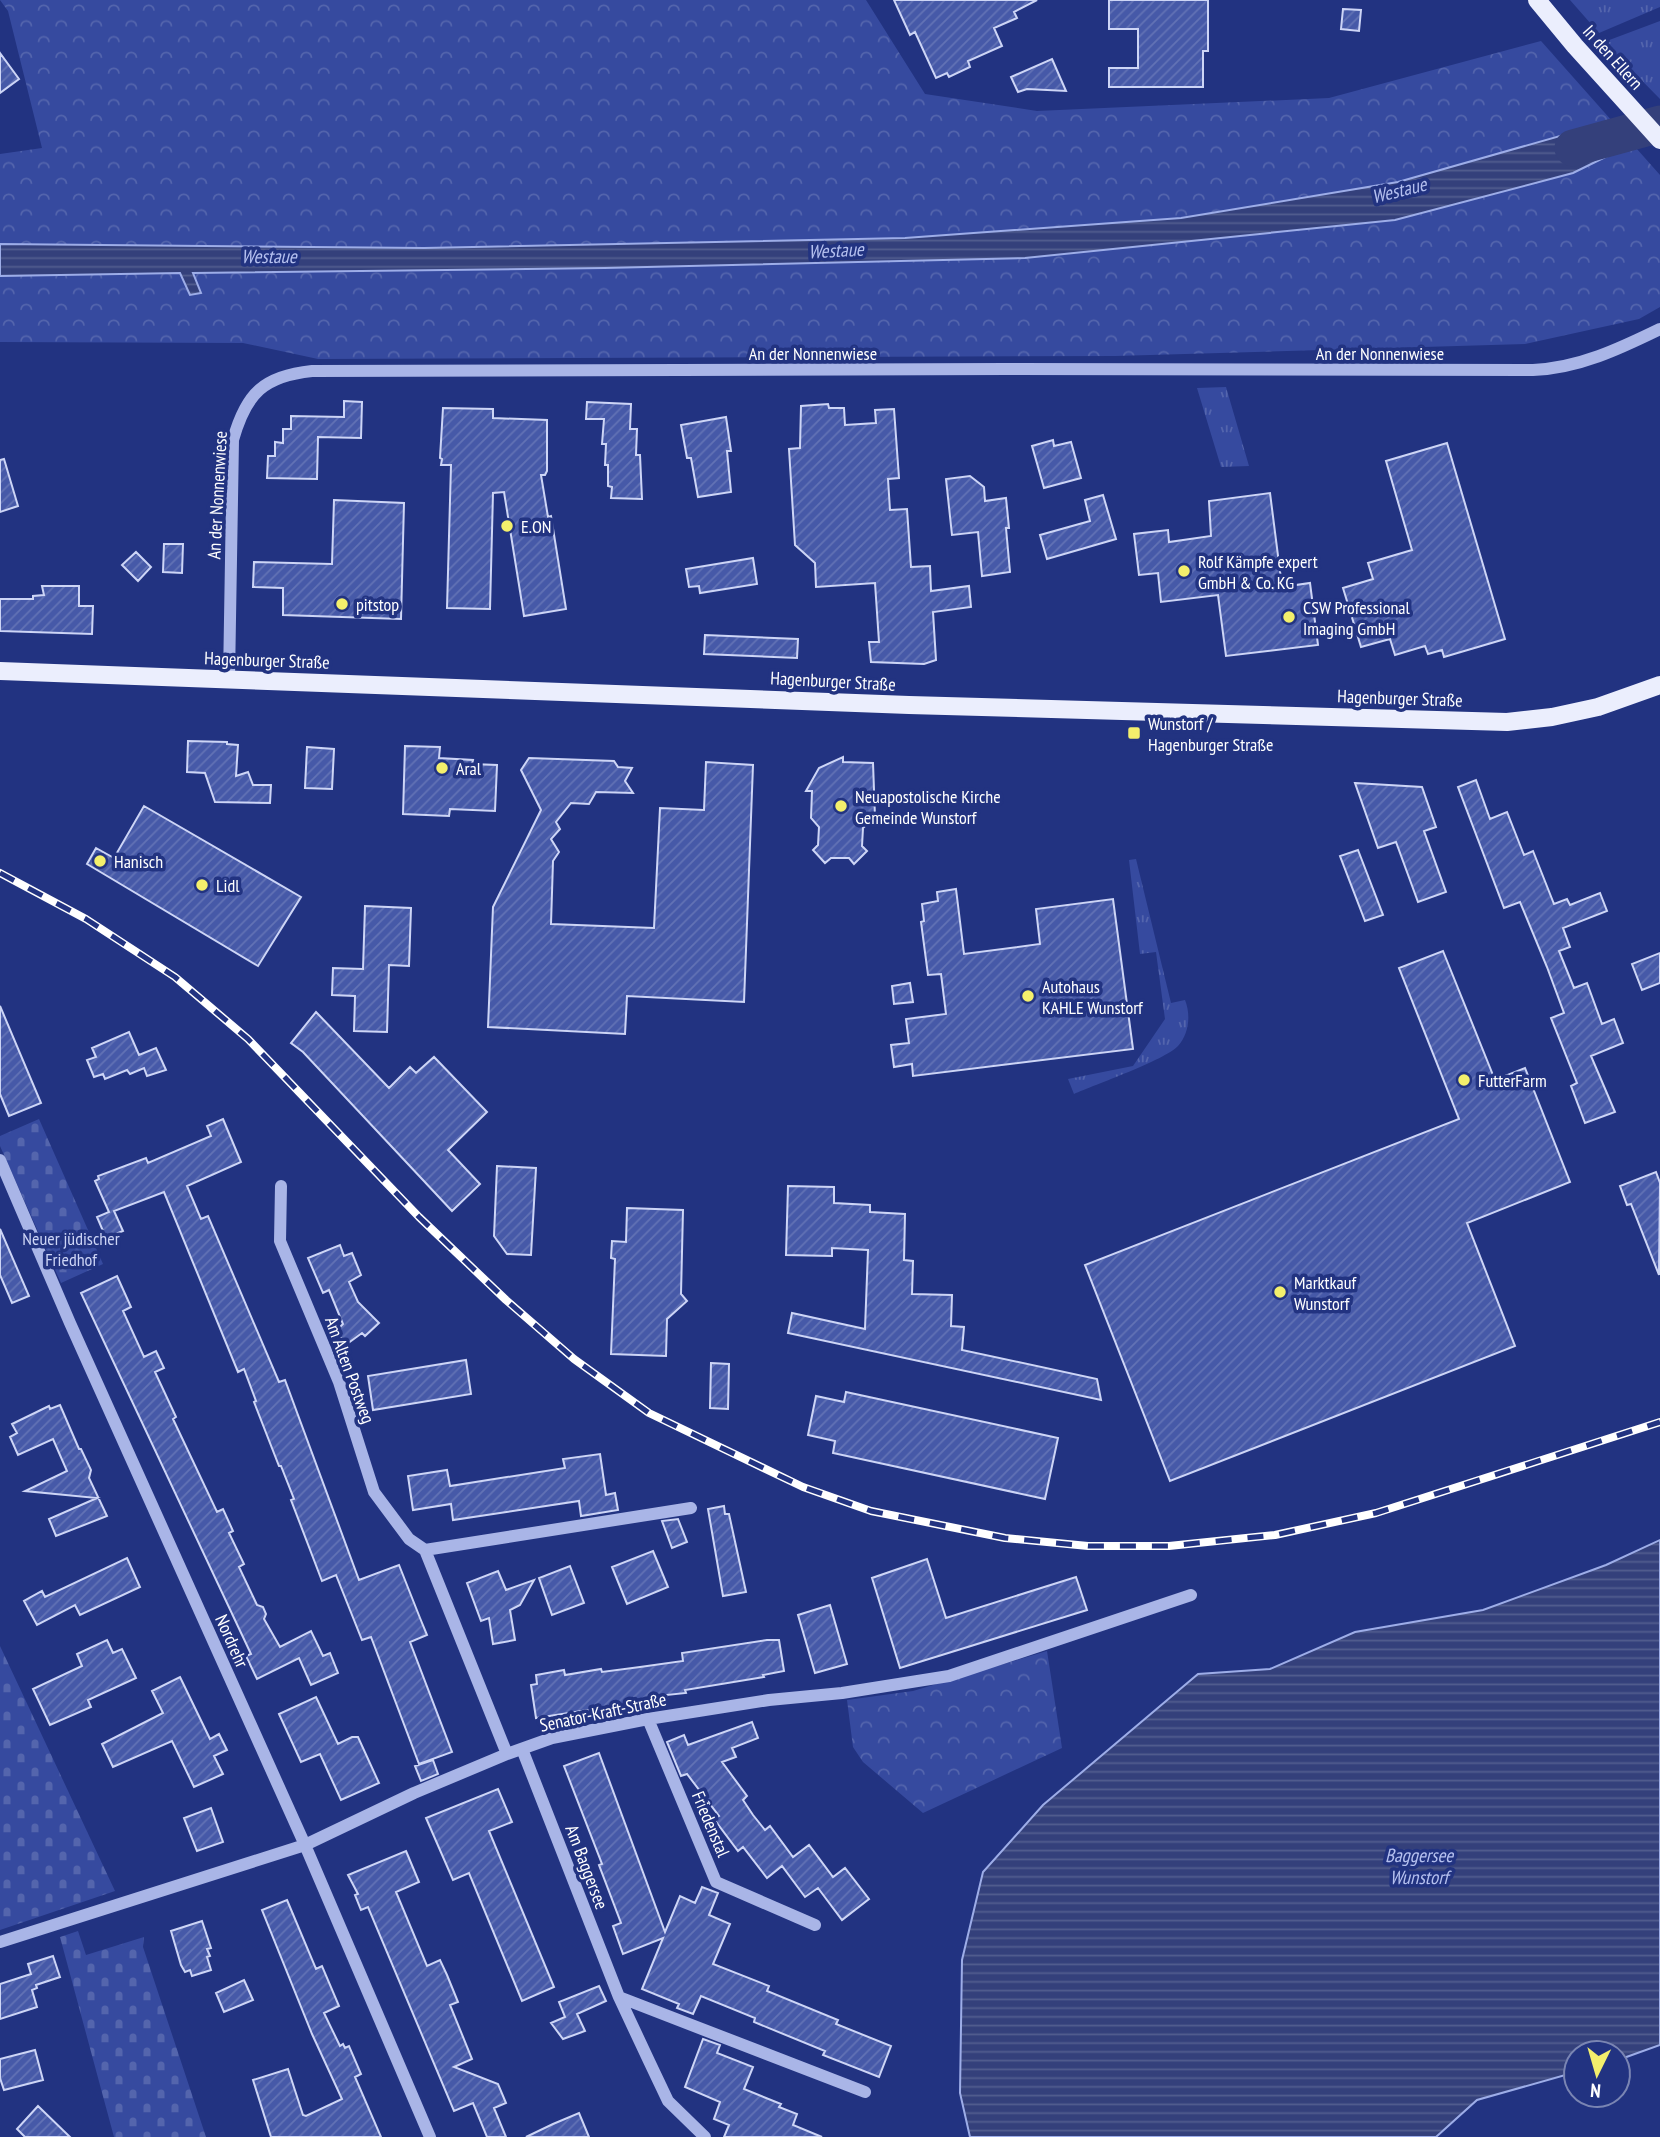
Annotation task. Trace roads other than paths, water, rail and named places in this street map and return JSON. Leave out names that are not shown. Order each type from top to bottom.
[{"type":"main road","name":"In den Ellern","points":[[1538,0],[1575,46],[1660,140]]},
{"type":"main road","name":"Hagenburger Straße","points":[[0,671],[909,705],[1507,722],[1552,717],[1598,707],[1660,685]]},
{"type":"street","name":"An der Nonnenwiese","points":[[229,679],[233,440],[237,424],[250,398],[265,383],[286,374],[312,371],[594,370],[1533,370],[1558,369],[1584,362],[1660,329]]},
{"type":"street","name":"Nordrehr","points":[[0,1160],[70,1323],[305,1845],[430,2137]]},
{"type":"street","name":"Am Alten Postweg","points":[[281,1186],[280,1241],[339,1382],[374,1492],[409,1539],[425,1550],[507,1754]]},
{"type":"street","points":[[425,1550],[691,1508]]},
{"type":"street","name":"Senator-Kraft-Straße","points":[[0,1942],[305,1845],[414,1794],[552,1738],[648,1719],[949,1676],[1191,1595]]},
{"type":"street","name":"Friedenstal","points":[[648,1719],[716,1882],[815,1926]]},
{"type":"street","name":"Am Baggersee","points":[[522,1749],[619,1997],[668,2101],[705,2137]]},
{"type":"street","points":[[619,1997],[864,2092]]},
{"type":"water","points":[[1609,122],[1632,144],[1573,173],[1395,220],[1025,258],[604,268],[193,273],[201,293],[190,295],[180,273],[0,276],[0,244],[424,248],[905,238],[1181,218],[1398,182]]},
{"type":"water","name":"Baggersee Wunstorf","points":[[1660,1540],[1660,2045],[1632,2055],[1632,2039],[1562,2039],[1562,2076],[1477,2100],[1436,2137],[970,2137],[960,2093],[962,1960],[983,1872],[1043,1805],[1198,1674],[1270,1669],[1355,1632],[1483,1610],[1606,1565]]},
{"type":"waterway","name":"Westaue","points":[[1573,148],[1660,124]]},
{"type":"railway","points":[[0,873],[86,919],[175,977],[248,1039],[419,1217],[506,1300],[574,1359],[649,1413],[803,1487],[871,1511],[1005,1538],[1088,1546],[1169,1546],[1275,1535],[1376,1513],[1660,1422]]},
{"type":"place","name":"E.ON","points":[[507,526]]},
{"type":"place","name":"Rolf Kämpfe expert GmbH & Co. KG","points":[[1184,571]]},
{"type":"place","name":"pitstop","points":[[342,604]]},
{"type":"place","name":"CSW Professional Imaging GmbH","points":[[1289,617]]},
{"type":"place","name":"Wunstorf / Hagenburger Straße","points":[[1134,733]]},
{"type":"place","name":"Aral","points":[[442,768]]},
{"type":"place","name":"Neuapostolische Kirche Gemeinde Wunstorf","points":[[841,806]]},
{"type":"place","name":"Hanisch","points":[[100,861]]},
{"type":"place","name":"Lidl","points":[[202,885]]},
{"type":"place","name":"Autohaus KAHLE Wunstorf","points":[[1028,996]]},
{"type":"place","name":"FutterFarm","points":[[1464,1080]]},
{"type":"place","name":"Marktkauf Wunstorf","points":[[1280,1292]]},
{"type":"park label","name":"Neuer jüdischer Friedhof","points":[[71,1248]]}]
